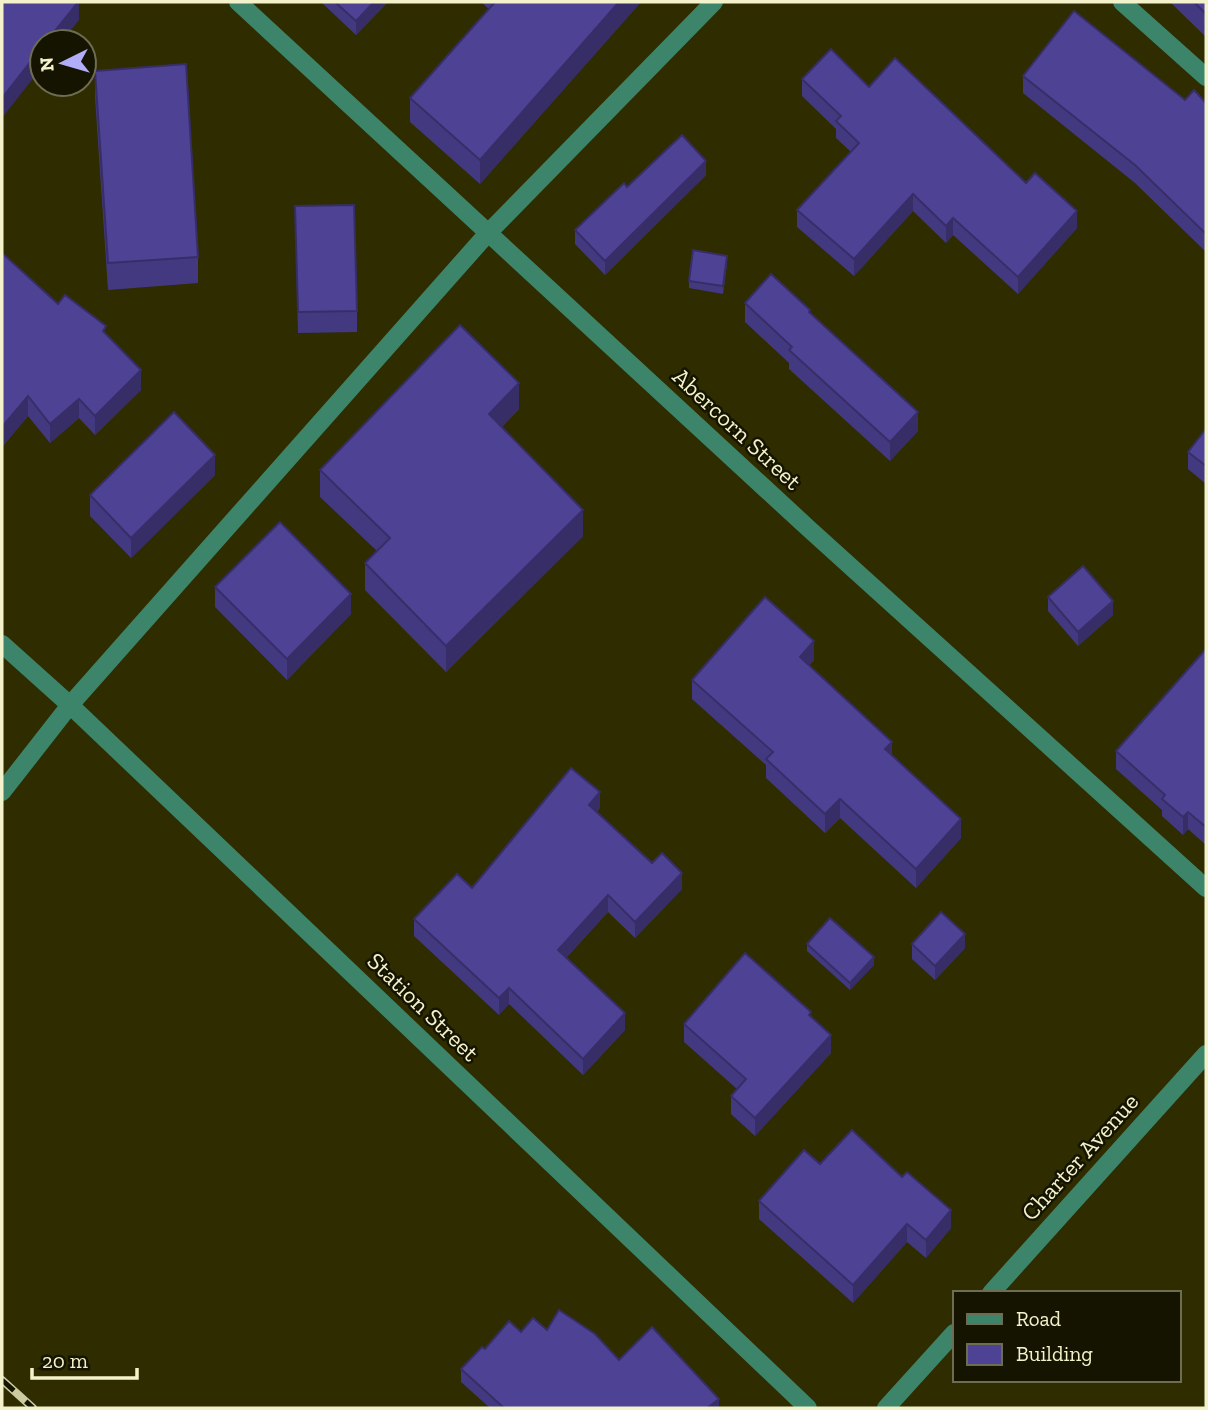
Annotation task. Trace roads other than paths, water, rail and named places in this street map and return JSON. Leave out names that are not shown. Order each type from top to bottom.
[{"type":"street","name":"Abercorn Street","points":[[238,2],[818,537],[1206,888]]},
{"type":"street","points":[[2,792],[69,705],[488,233],[715,2]]},
{"type":"street","points":[[1122,2],[1206,76]]},
{"type":"street","name":"Station Street","points":[[2,644],[808,1408]]},
{"type":"street","name":"Charter Avenue","points":[[993,1291],[1206,1054]]},
{"type":"street","points":[[886,1408],[953,1334]]},
{"type":"railway","points":[[2,1380],[33,1408]]}]
